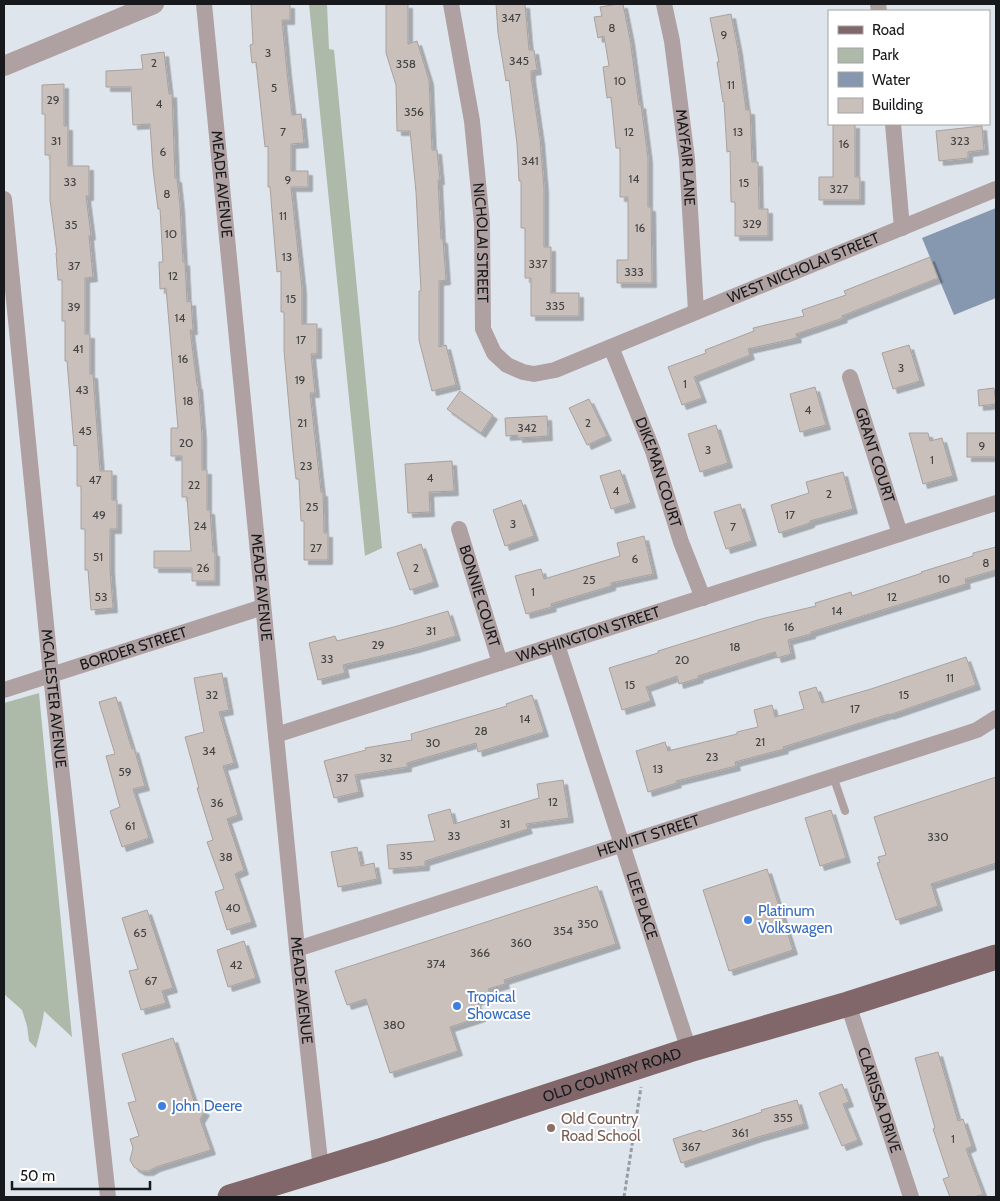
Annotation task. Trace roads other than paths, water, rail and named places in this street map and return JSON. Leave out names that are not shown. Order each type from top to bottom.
[{"type":"main road","name":"OLD COUNTRY ROAD","points":[[230,1197],[321,1170],[689,1050],[848,1004],[996,957]]},
{"type":"street","points":[[4,66],[154,4]]},
{"type":"street","name":"MEADE AVENUE","points":[[204,4],[297,949],[321,1170]]},
{"type":"street","name":"NICHOLAI STREET","points":[[451,4],[472,120],[482,223],[483,329],[486,339],[494,353],[507,365],[523,372],[534,374],[555,370],[611,347]]},
{"type":"street","name":"MAYFAIR LANE","points":[[664,4],[672,41],[687,159],[696,311]]},
{"type":"street","points":[[893,125],[902,228]]},
{"type":"street","name":"WEST NICHOLAI STREET","points":[[611,347],[996,190]]},
{"type":"street","name":"MCALESTER AVENUE","points":[[4,199],[51,675],[108,1197]]},
{"type":"street","name":"DIKEMAN COURT","points":[[611,347],[653,451],[681,542],[703,598]]},
{"type":"street","name":"GRANT COURT","points":[[850,377],[900,534]]},
{"type":"street","name":"WASHINGTON STREET","points":[[276,735],[996,503]]},
{"type":"street","name":"BONNIE COURT","points":[[459,529],[500,663]]},
{"type":"street","name":"BORDER STREET","points":[[4,690],[263,607]]},
{"type":"street","name":"LEE PLACE","points":[[557,645],[689,1050]]},
{"type":"street","name":"HEWITT STREET","points":[[297,949],[965,734],[977,730],[996,718]]},
{"type":"street","name":"CLARISSA DRIVE","points":[[848,1004],[911,1197]]},
{"type":"lane","points":[[833,776],[845,811]]},
{"type":"water","points":[[996,208],[996,298],[954,315],[922,238]]},
{"type":"place","name":"Platinum Volkswagen","points":[[748,920]]},
{"type":"place","name":"Tropical Showcase","points":[[457,1006]]},
{"type":"place","name":"John Deere","points":[[162,1106]]},
{"type":"place","name":"Old Country Road School","points":[[551,1128]]}]
